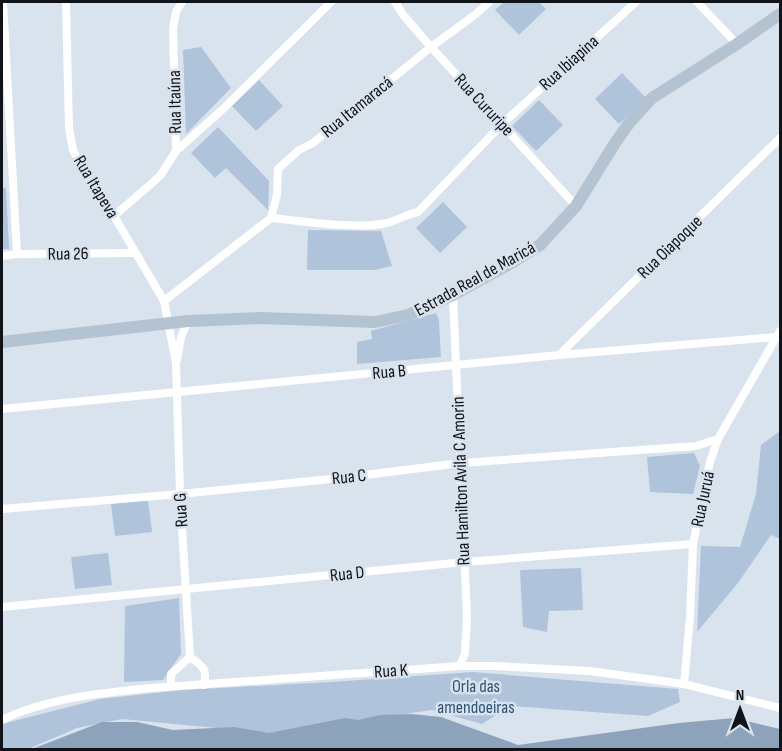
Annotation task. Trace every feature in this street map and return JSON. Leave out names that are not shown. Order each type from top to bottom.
[{"type":"main road","name":"Estrada Real de Maricá","points":[[2,342],[188,321],[261,318],[375,322],[408,315],[453,295],[540,245],[576,206],[615,143],[643,106],[678,80],[737,44],[780,14]]},
{"type":"street","points":[[3,2],[17,254]]},
{"type":"street","name":"Rua Itapeva","points":[[66,2],[69,128],[74,150],[86,176],[114,216],[164,301],[167,324]]},
{"type":"street","name":"Rua Itaúna","points":[[114,216],[160,176],[176,151],[174,28],[176,12],[182,2]]},
{"type":"street","points":[[176,151],[237,96],[331,2]]},
{"type":"street","name":"Rua Cururipe","points":[[395,2],[431,47],[576,206]]},
{"type":"street","name":"Rua Itamaracá","points":[[271,218],[277,195],[278,169],[299,150],[313,143],[489,2]]},
{"type":"street","name":"Rua Ibiapina","points":[[271,218],[352,225],[387,223],[406,214],[418,212],[502,124],[636,2]]},
{"type":"street","points":[[697,2],[737,44]]},
{"type":"street","name":"Rua Oiapoque","points":[[559,355],[780,138]]},
{"type":"street","points":[[164,301],[271,218]]},
{"type":"street","name":"Rua 26","points":[[2,256],[135,253]]},
{"type":"street","name":"Rua Hamilton Avila C Amorin","points":[[453,295],[467,618],[465,653],[460,666]]},
{"type":"street","name":"Rua G","points":[[176,363],[181,337],[188,321]]},
{"type":"street","name":"Rua G","points":[[167,324],[176,363],[180,494],[190,657]]},
{"type":"street","name":"Rua B","points":[[2,409],[779,334]]},
{"type":"street","name":"Rua Juruá","points":[[684,684],[693,544],[710,462],[718,439],[779,334]]},
{"type":"street","name":"Rua C","points":[[2,508],[180,494],[461,463],[696,446],[718,439]]},
{"type":"street","points":[[696,446],[710,462]]},
{"type":"street","name":"Rua D","points":[[2,607],[465,562],[693,544]]},
{"type":"street","points":[[171,686],[171,674],[190,657],[203,667],[207,674],[204,685]]},
{"type":"street","name":"Rua K","points":[[2,720],[45,705],[103,693],[171,686],[460,666],[590,671],[684,684],[780,708]]},
{"type":"green space","points":[[504,2],[539,2],[546,9],[519,35],[495,10]]},
{"type":"green space","points":[[201,47],[231,88],[186,134],[183,50]]},
{"type":"green space","points":[[622,73],[646,98],[619,124],[595,99]]},
{"type":"green space","points":[[259,80],[283,106],[256,131],[232,106]]},
{"type":"green space","points":[[539,100],[563,125],[536,151],[512,126]]},
{"type":"green space","points":[[218,127],[269,181],[268,210],[226,168],[215,178],[191,153]]},
{"type":"green space","points":[[2,188],[6,188],[9,249],[2,249]]},
{"type":"green space","points":[[443,202],[467,227],[440,253],[416,228]]},
{"type":"green space","points":[[308,230],[381,231],[392,266],[374,270],[307,270]]},
{"type":"green space","points":[[436,313],[439,320],[441,357],[357,364],[357,342],[372,339],[371,331]]},
{"type":"green space","points":[[780,431],[780,539],[771,535],[738,583],[697,632],[701,546],[740,547],[756,494],[761,445]]},
{"type":"green space","points":[[694,453],[700,466],[693,494],[650,492],[647,457]]},
{"type":"green space","points":[[148,500],[152,532],[115,536],[111,504]]},
{"type":"green space","points":[[108,553],[112,585],[75,589],[71,557]]},
{"type":"green space","points":[[581,568],[583,610],[549,611],[547,632],[523,627],[520,570]]},
{"type":"green space","points":[[179,598],[181,654],[163,680],[124,682],[125,606]]},
{"type":"green space","name":"Orla das amendoeiras","points":[[473,672],[678,689],[680,702],[648,716],[511,706],[482,724],[432,710],[269,733],[122,719],[77,728],[28,749],[2,750],[2,724],[100,699],[182,690]]},
{"type":"shaded area","points":[[412,714],[441,717],[518,745],[679,723],[734,718],[780,729],[780,749],[32,749],[102,722],[137,722],[173,730],[234,727],[269,733],[345,718],[358,720],[380,715]]}]
